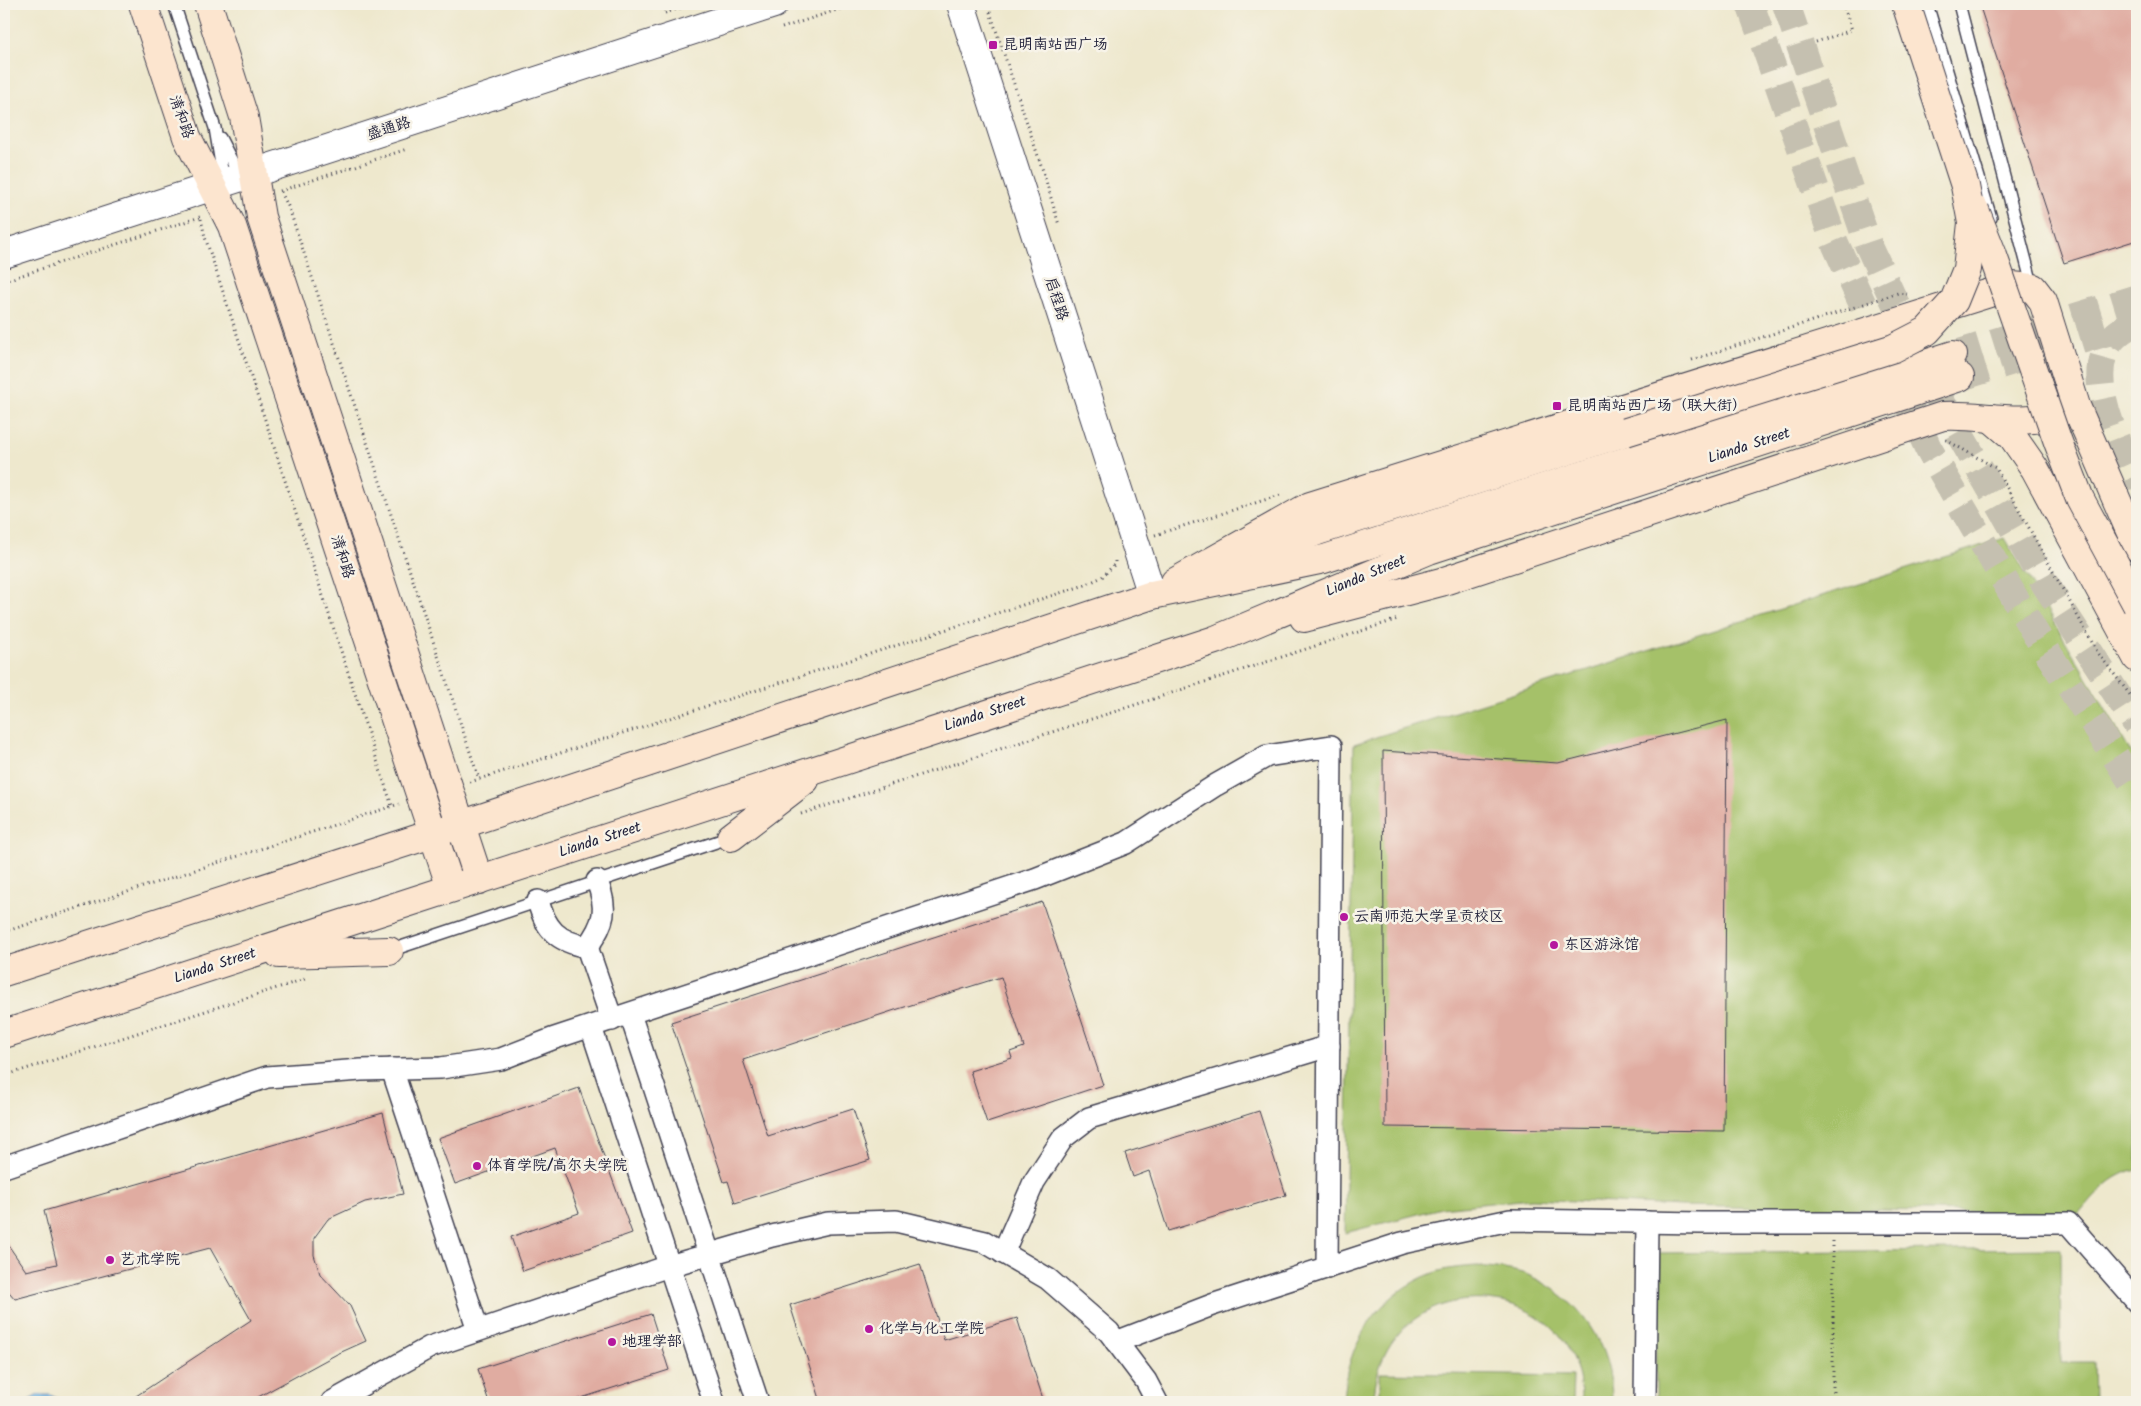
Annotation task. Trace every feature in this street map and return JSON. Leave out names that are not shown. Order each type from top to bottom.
[{"type":"main road","name":"清和路","points":[[143,4],[187,137],[238,195],[479,880]]},
{"type":"main road","name":"清和路","points":[[208,4],[244,117],[238,195],[421,797],[451,888]]},
{"type":"main road","points":[[1906,4],[1966,186],[1992,253],[2058,442],[2080,499],[2137,605]]},
{"type":"main road","points":[[1152,594],[1318,531],[1894,348],[1927,331],[1954,301],[1967,269],[1972,223],[1966,186]]},
{"type":"main road","points":[[1152,594],[1310,506],[2012,286],[2033,288],[2044,301],[2076,406],[2137,547]]},
{"type":"main road","name":"Lianda Street","points":[[4,972],[433,834],[1152,594],[1324,559],[1957,366],[1429,550],[1215,640],[4,1034]]},
{"type":"main road","points":[[1215,640],[1441,582],[1943,416],[1965,414],[1991,418],[2033,419],[2059,413],[2076,406]]},
{"type":"main road","points":[[1991,418],[2012,436],[2034,469],[2137,658]]},
{"type":"main road","points":[[731,837],[821,768]]},
{"type":"main road","points":[[250,954],[389,952]]},
{"type":"street","name":"启程路","points":[[961,4],[1152,594]]},
{"type":"street","name":"盛通路","points":[[4,254],[238,195],[776,16]]},
{"type":"street","points":[[4,1167],[267,1078],[392,1069],[441,1068],[501,1059],[552,1039],[1035,879],[1126,843],[1216,785],[1267,756],[1331,746],[1327,1268]]},
{"type":"street","points":[[587,947],[598,933],[604,916],[604,898],[597,881]]},
{"type":"street","points":[[538,901],[543,918],[554,933],[569,943],[587,947]]},
{"type":"street","points":[[587,947],[621,1017],[710,1254],[758,1402]]},
{"type":"street","points":[[591,1027],[714,1402]]},
{"type":"street","points":[[1003,1253],[1034,1182],[1063,1138],[1089,1118],[1329,1046]]},
{"type":"street","points":[[392,1069],[478,1330]]},
{"type":"street","points":[[1116,1342],[1212,1305],[1402,1243],[1510,1220],[2068,1223],[2137,1302]]},
{"type":"street","points":[[332,1402],[430,1347],[670,1266],[828,1223],[896,1221],[985,1242],[1048,1279],[1109,1332],[1146,1381],[1157,1402]]},
{"type":"street","points":[[1646,1402],[1647,1222]]},
{"type":"lane","name":"清和路","points":[[174,4],[238,195]]},
{"type":"lane","points":[[1927,4],[1997,237],[2000,261],[1987,293]]},
{"type":"lane","points":[[1959,4],[2033,288]]},
{"type":"lane","name":"清和路","points":[[214,128],[238,195]]},
{"type":"lane","points":[[389,952],[731,837]]},
{"type":"path","points":[[776,16],[855,4]]},
{"type":"path","points":[[1816,42],[1852,30],[1843,4]]},
{"type":"path","points":[[4,281],[238,195],[412,148]]},
{"type":"path","points":[[238,195],[289,208],[478,779]]},
{"type":"path","points":[[238,195],[204,237],[392,806]]},
{"type":"path","points":[[1690,361],[1898,292],[1917,295]]},
{"type":"path","points":[[1938,443],[1948,440],[1996,468],[2098,653],[2137,704]]},
{"type":"path","points":[[448,788],[1085,585],[1102,577],[1115,564],[1116,550],[1134,542],[1282,494]]},
{"type":"path","points":[[798,815],[1406,616]]},
{"type":"path","points":[[4,932],[421,797]]},
{"type":"path","points":[[4,1076],[314,976]]},
{"type":"path","points":[[1833,1223],[1833,1402]]},
{"type":"green space","points":[[2005,538],[2137,763],[2137,1169],[2119,1176],[2105,1186],[2079,1214],[1679,1206],[1531,1199],[1441,1208],[1345,1233],[1354,744]]},
{"type":"green space","points":[[2060,1249],[2061,1362],[2094,1362],[2095,1402],[1656,1402],[1655,1253]]},
{"type":"green space","points":[[1478,1266],[1510,1270],[1528,1275],[1546,1284],[1563,1296],[1577,1310],[1590,1326],[1599,1343],[1611,1381],[1612,1402],[1581,1402],[1573,1358],[1550,1326],[1517,1306],[1479,1300],[1441,1306],[1408,1325],[1384,1357],[1374,1402],[1343,1402],[1345,1381],[1350,1361],[1368,1324],[1381,1308],[1413,1282],[1433,1273]]},
{"type":"green space","points":[[1380,1373],[1573,1376],[1572,1402],[1380,1402]]},
{"type":"water","points":[[38,1395],[50,1395],[66,1402],[25,1402]]},
{"type":"building","points":[[1979,4],[2137,4],[2137,240],[2064,263]]},
{"type":"building","name":"东区游泳馆","points":[[1727,720],[1724,1131],[1385,1127],[1383,751],[1558,763]]},
{"type":"building","points":[[1042,902],[1103,1085],[987,1123],[970,1071],[1012,1058],[1010,1052],[1024,1047],[1001,977],[895,1010],[743,1060],[768,1136],[853,1109],[870,1160],[735,1203],[728,1181],[724,1182],[671,1022]]},
{"type":"building","name":"体育学院/高尔夫学院","points":[[579,1088],[632,1233],[523,1271],[511,1237],[579,1213],[555,1148],[455,1184],[438,1138]]},
{"type":"building","points":[[1259,1111],[1286,1195],[1168,1231],[1149,1171],[1133,1177],[1125,1153]]},
{"type":"building","name":"艺术学院","points":[[383,1113],[403,1194],[365,1202],[328,1219],[314,1238],[314,1255],[320,1274],[350,1306],[366,1341],[337,1354],[249,1402],[127,1402],[251,1320],[210,1248],[15,1299],[4,1286],[4,1239],[26,1271],[57,1264],[44,1211]]},
{"type":"building","name":"化学与化工学院","points":[[920,1264],[944,1340],[1017,1318],[1044,1402],[821,1402],[790,1305]]},
{"type":"building","name":"地理学部","points":[[651,1314],[669,1370],[569,1402],[489,1402],[478,1369]]},
{"type":"tunnel","points":[[1750,4],[1834,241],[1928,448],[2035,633],[2137,790]]},
{"type":"tunnel","points":[[1786,4],[1868,244],[1939,398],[2045,584],[2137,725]]},
{"type":"tunnel","points":[[1953,355],[2137,298]]},
{"type":"tunnel","points":[[1960,377],[2137,323]]},
{"type":"tunnel","points":[[2129,326],[2111,340],[2102,358],[2100,379],[2111,425],[2137,487]]},
{"type":"place","name":"昆明南站西广场","points":[[993,45]]},
{"type":"place","name":"昆明南站西广场（联大街）","points":[[1557,406]]},
{"type":"place","name":"云南师范大学呈贡校区","points":[[1344,917]]},
{"type":"place","name":"东区游泳馆","points":[[1554,945]]},
{"type":"place","name":"体育学院/高尔夫学院","points":[[477,1166]]},
{"type":"place","name":"艺术学院","points":[[110,1260]]},
{"type":"place","name":"化学与化工学院","points":[[869,1329]]},
{"type":"place","name":"地理学部","points":[[612,1342]]}]
